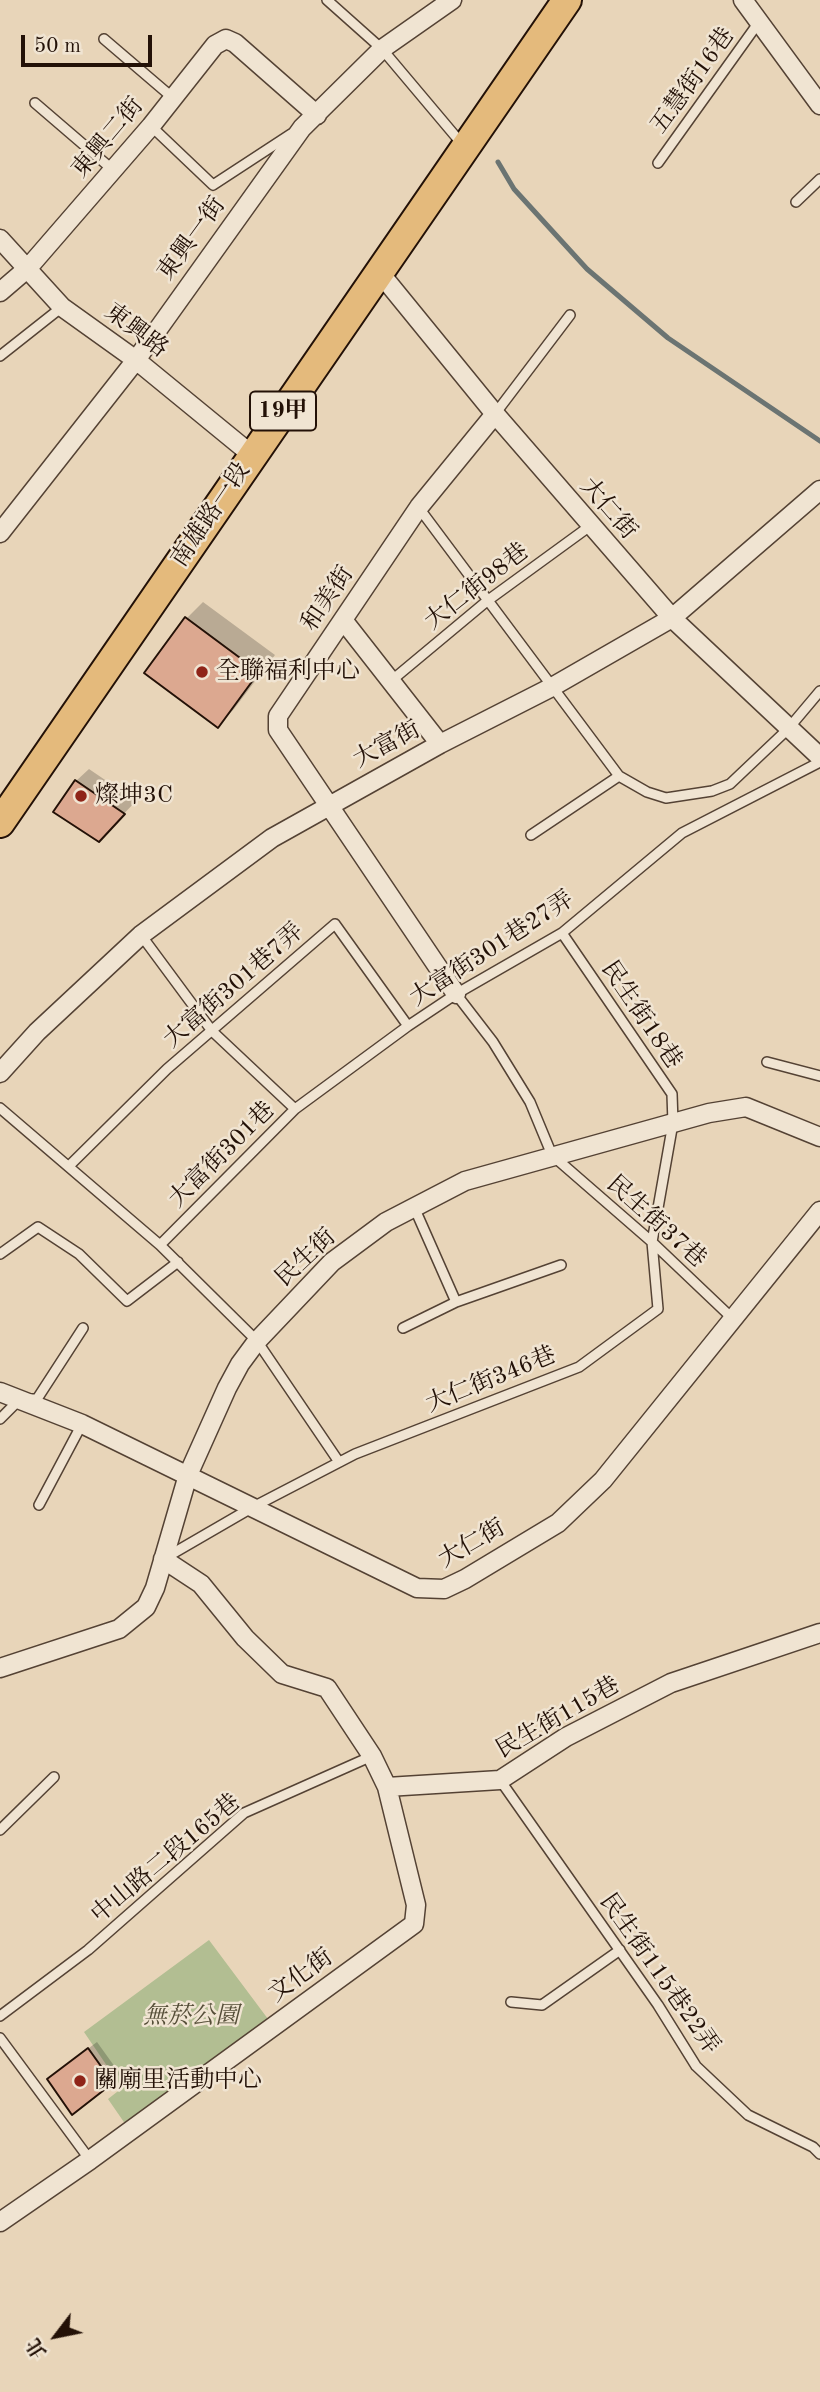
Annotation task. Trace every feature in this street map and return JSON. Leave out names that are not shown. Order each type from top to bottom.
[{"type":"main road","name":"南雄路一段","points":[[0,823],[567,0]]},
{"type":"street","name":"東興一街","points":[[0,533],[136,360],[302,128],[382,49],[452,0]]},
{"type":"street","points":[[743,0],[819,103]]},
{"type":"street","name":"東興二街","points":[[0,292],[28,268],[151,126],[215,45],[226,39],[235,43],[317,115]]},
{"type":"street","name":"東興路","points":[[0,239],[62,307],[136,360],[251,455]]},
{"type":"street","name":"大仁街","points":[[380,273],[495,414],[672,618],[820,760]]},
{"type":"street","name":"和美街","points":[[456,994],[278,730],[278,716],[418,508],[495,414]]},
{"type":"street","name":"大富街","points":[[0,1073],[37,1032],[141,935],[272,838],[440,744],[552,687],[672,618],[820,490]]},
{"type":"street","points":[[343,620],[440,744]]},
{"type":"street","name":"民生街","points":[[0,1668],[119,1629],[146,1607],[155,1588],[188,1475],[240,1364],[257,1341],[332,1262],[386,1222],[465,1181],[709,1113],[746,1107],[820,1137]]},
{"type":"street","name":"大仁街","points":[[0,1392],[82,1424],[416,1588],[444,1590],[558,1522],[603,1480],[820,1211]]},
{"type":"street","points":[[163,1559],[201,1584],[245,1638],[282,1674],[327,1688],[372,1756],[387,1787]]},
{"type":"street","name":"民生街115巷","points":[[387,1787],[500,1780],[566,1737],[671,1683],[820,1633]]},
{"type":"street","name":"文化街","points":[[0,2222],[90,2160],[414,1924],[416,1905],[387,1787]]},
{"type":"lane","points":[[327,0],[382,49],[464,147]]},
{"type":"lane","name":"五慧街16巷","points":[[658,163],[759,22]]},
{"type":"lane","points":[[104,39],[173,98]]},
{"type":"lane","points":[[35,103],[113,170]]},
{"type":"lane","points":[[151,126],[212,186],[302,128]]},
{"type":"lane","points":[[796,202],[820,179]]},
{"type":"lane","points":[[0,356],[62,307]]},
{"type":"lane","points":[[495,414],[570,316]]},
{"type":"lane","points":[[418,508],[619,776],[647,792],[666,798],[712,791],[730,784],[788,729],[820,691]]},
{"type":"lane","name":"大仁街98巷","points":[[391,681],[487,601],[590,526]]},
{"type":"lane","name":"大富街301巷27弄","points":[[295,1109],[456,994],[562,933],[682,833],[820,760]]},
{"type":"lane","points":[[531,835],[619,776]]},
{"type":"lane","name":"大富街301巷7弄","points":[[69,1166],[167,1069],[335,924],[408,1026]]},
{"type":"lane","name":"民生街18巷","points":[[562,933],[671,1094],[673,1123]]},
{"type":"lane","name":"大富街301巷","points":[[141,935],[212,1031],[295,1109],[160,1245]]},
{"type":"lane","points":[[456,994],[493,1042],[530,1102],[552,1155]]},
{"type":"lane","points":[[767,1062],[820,1076]]},
{"type":"lane","points":[[0,1108],[160,1245],[257,1341],[339,1462]]},
{"type":"lane","name":"大仁街346巷","points":[[163,1559],[253,1507],[355,1454],[579,1367],[658,1309],[652,1242],[673,1123]]},
{"type":"lane","name":"民生街37巷","points":[[552,1155],[652,1242],[733,1319]]},
{"type":"lane","points":[[414,1207],[456,1302]]},
{"type":"lane","points":[[0,1254],[38,1227],[79,1254],[127,1301],[177,1262]]},
{"type":"lane","points":[[403,1328],[456,1302],[561,1265]]},
{"type":"lane","points":[[0,1419],[20,1399],[37,1399],[83,1328]]},
{"type":"lane","points":[[39,1505],[82,1424]]},
{"type":"lane","name":"中山路二段165巷","points":[[0,2016],[88,1950],[244,1813],[372,1756]]},
{"type":"lane","points":[[0,1830],[54,1777]]},
{"type":"lane","name":"民生街115巷22弄","points":[[500,1780],[658,2005],[696,2066],[748,2115],[813,2147],[820,2154]]},
{"type":"lane","points":[[511,2001],[542,2005],[620,1951]]},
{"type":"lane","points":[[0,2038],[90,2160]]},
{"type":"green space","name":"無菸公園","points":[[209,1940],[271,2023],[128,2128],[108,2099],[122,2088],[84,2032]]},
{"type":"building","name":"全聯福利中心","points":[[185,617],[259,672],[218,728],[144,673]]},
{"type":"building","name":"燦坤3C","points":[[75,780],[125,814],[99,842],[53,812]]},
{"type":"building","name":"關廟里活動中心","points":[[88,2048],[113,2083],[72,2115],[47,2079]]},
{"type":"waterway","points":[[498,162],[514,189],[587,269],[668,338],[820,441]]},
{"type":"place","name":"全聯福利中心","points":[[202,672]]},
{"type":"place","name":"燦坤3C","points":[[81,796]]},
{"type":"place","name":"關廟里活動中心","points":[[80,2081]]}]
